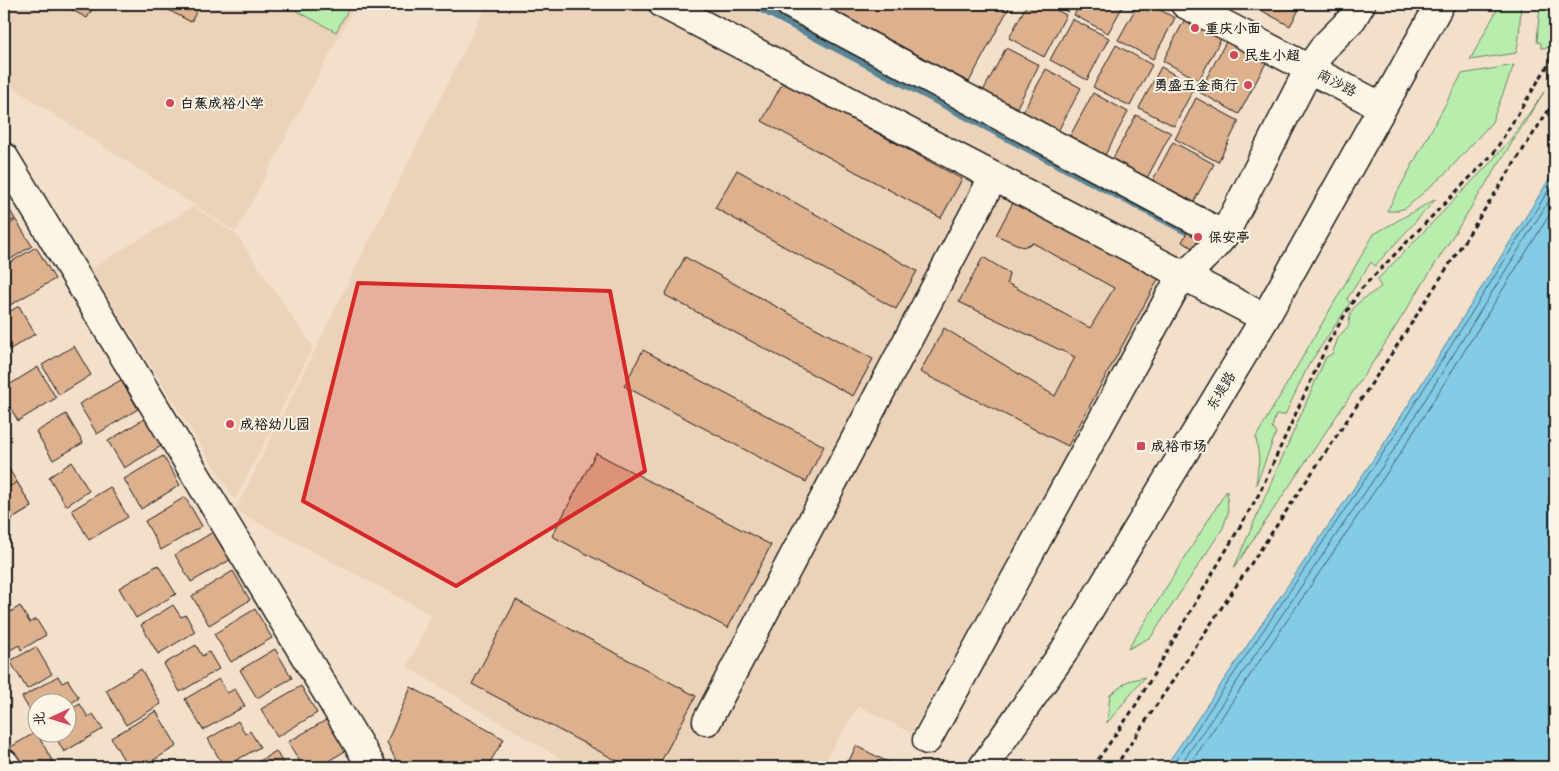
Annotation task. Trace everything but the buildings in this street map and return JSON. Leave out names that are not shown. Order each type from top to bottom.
[{"type":"street","points":[[663,4],[993,178],[1265,318]]},
{"type":"street","points":[[790,4],[1224,235]]},
{"type":"street","name":"南沙路","points":[[1185,4],[1382,107]]},
{"type":"street","points":[[927,740],[1183,277],[1212,251],[1224,235],[1309,69],[1325,46],[1352,19],[1361,4]]},
{"type":"street","name":"东堤路","points":[[983,767],[1063,653],[1265,318],[1440,4]]},
{"type":"street","points":[[4,157],[372,767]]},
{"type":"street","points":[[707,721],[993,178]]},
{"type":"street","points":[[4,763],[6,767]]},
{"type":"path","points":[[1093,767],[1134,708],[1259,494],[1328,343],[1360,290],[1493,154],[1555,54]]},
{"type":"path","points":[[1114,767],[1400,341],[1555,100]]},
{"type":"highlighted area","points":[[358,283],[610,291],[645,471],[456,586],[303,501]]},
{"type":"shaded area","name":"白蕉成裕小学","points":[[4,4],[356,4],[236,232],[4,82]]},
{"type":"shaded area","points":[[487,4],[739,4],[1192,233],[911,733],[858,706],[821,767],[720,767],[707,761],[703,767],[575,767],[407,667],[432,615],[235,510]]},
{"type":"shaded area","name":"成裕幼儿园","points":[[193,207],[236,234],[313,347],[235,500],[90,269]]},
{"type":"green space","points":[[284,4],[351,4],[336,32]]},
{"type":"green space","points":[[1500,4],[1521,4],[1516,53],[1470,60]]},
{"type":"green space","points":[[1540,4],[1555,4],[1555,44],[1553,47],[1541,48],[1541,43],[1537,42]]},
{"type":"green space","points":[[1514,65],[1492,122],[1448,171],[1406,208],[1387,211],[1462,74]]},
{"type":"green space","points":[[1544,92],[1379,353],[1234,568],[1326,357],[1332,354],[1338,338],[1349,325],[1351,312],[1359,302],[1381,287],[1377,280],[1490,163],[1510,140]]},
{"type":"green space","points":[[1436,199],[1375,266],[1371,262],[1347,299],[1350,303],[1308,366],[1285,415],[1276,415],[1272,427],[1276,433],[1256,485],[1259,459],[1256,437],[1374,234]]},
{"type":"green space","points":[[1227,490],[1228,513],[1223,528],[1151,637],[1128,649]]},
{"type":"green space","points":[[1145,677],[1107,723],[1110,695],[1128,681]]},
{"type":"water","points":[[1555,170],[1555,767],[1165,767],[1387,439]]},
{"type":"waterway","points":[[752,4],[1188,232]]},
{"type":"place","name":"重庆小面","points":[[1195,28]]},
{"type":"place","name":"民生小超","points":[[1234,55]]},
{"type":"place","name":"勇盛五金商行","points":[[1248,85]]},
{"type":"place","name":"白蕉成裕小学","points":[[170,103]]},
{"type":"place","name":"保安亭","points":[[1198,237]]},
{"type":"place","name":"成裕幼儿园","points":[[230,424]]},
{"type":"place","name":"成裕市场","points":[[1141,446]]}]
